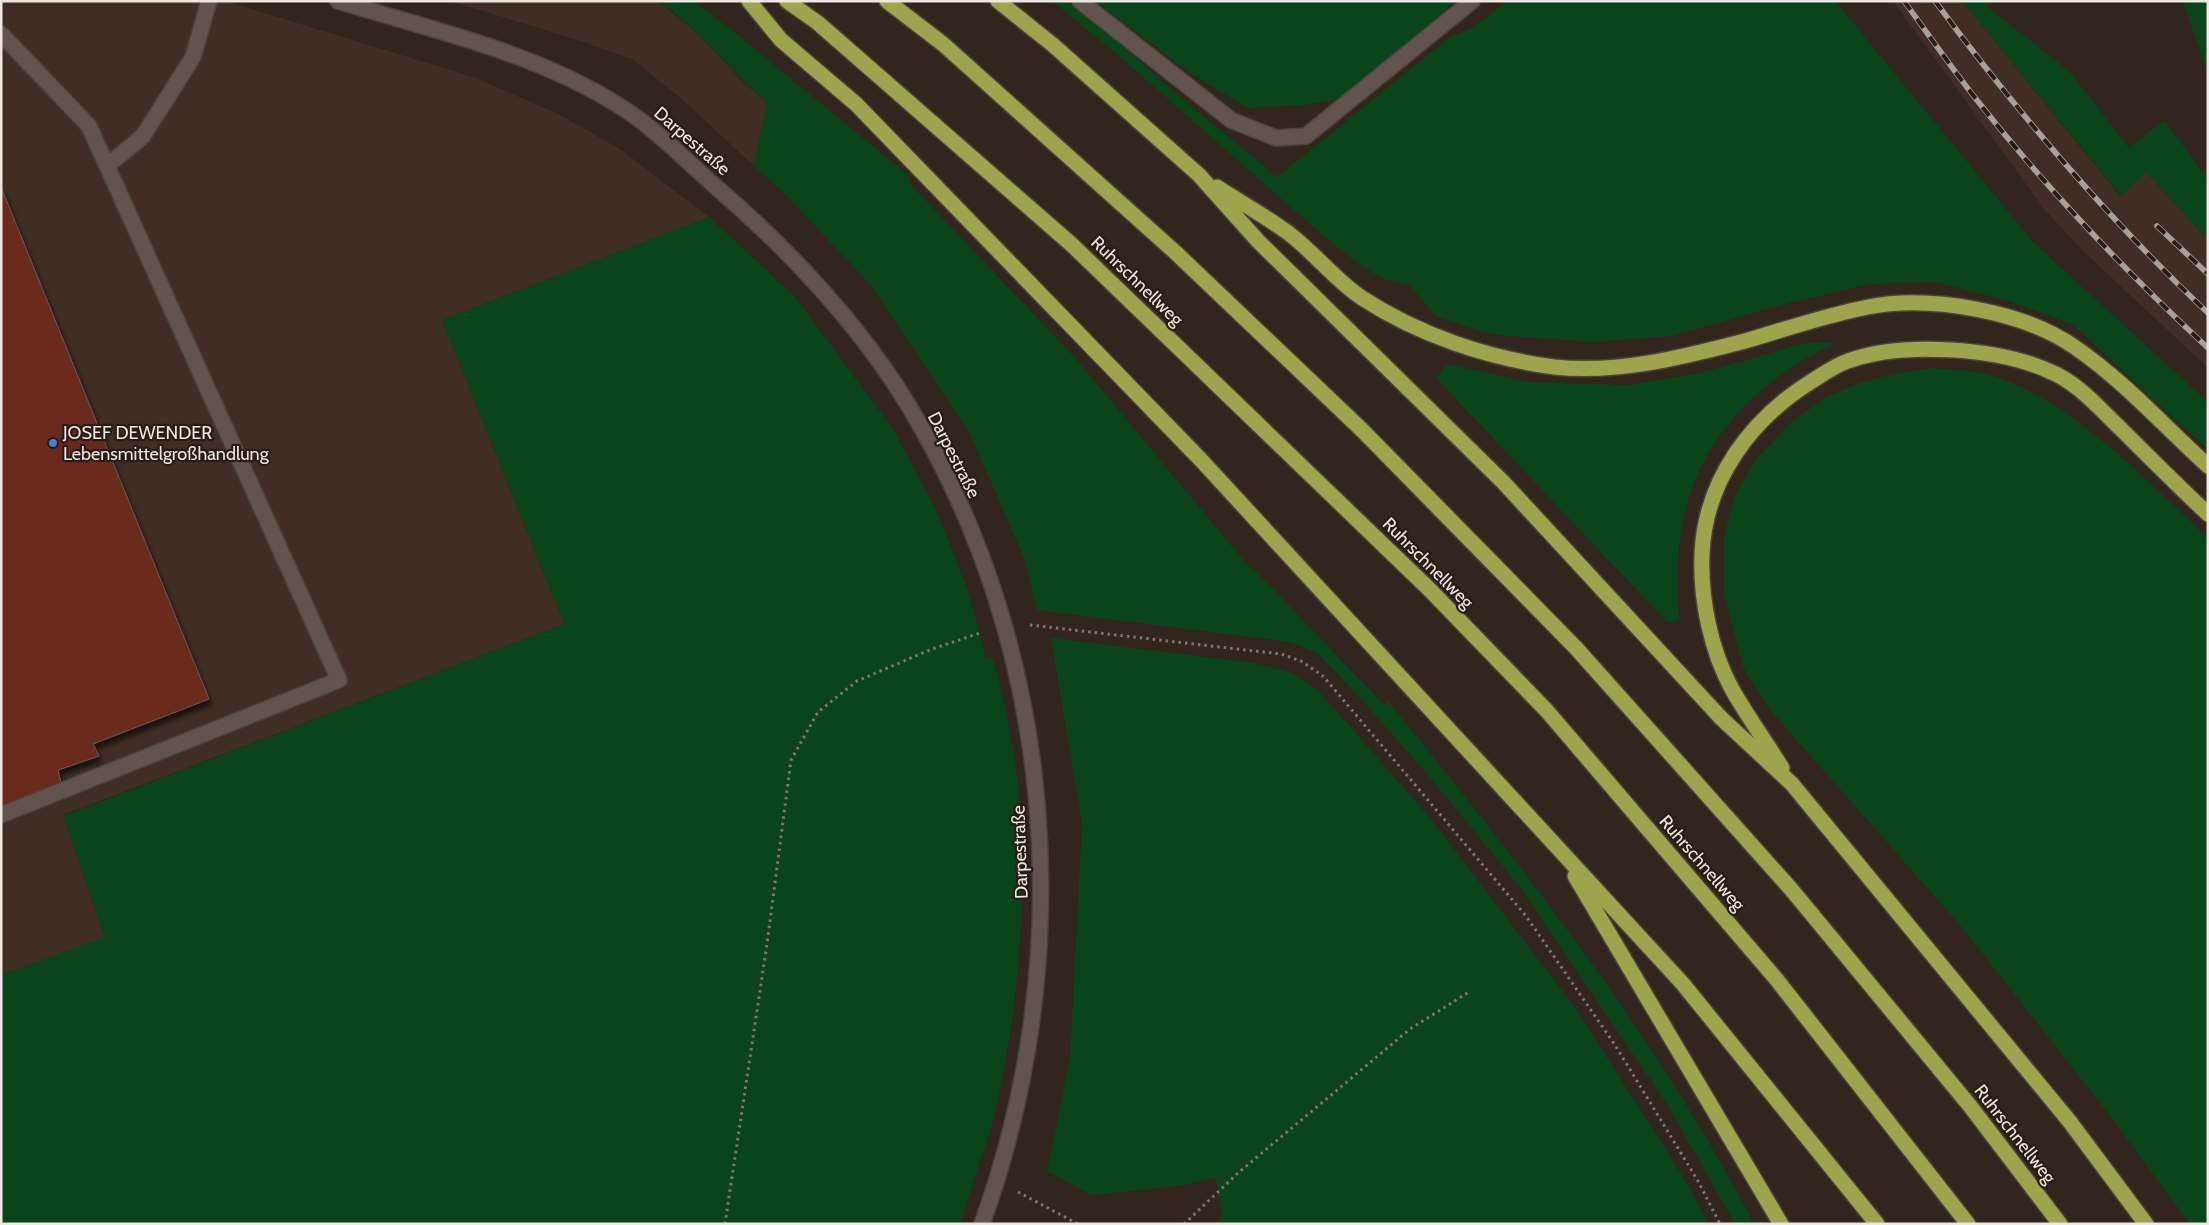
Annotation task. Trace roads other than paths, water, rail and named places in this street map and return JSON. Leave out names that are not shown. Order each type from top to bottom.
[{"type":"highway","points":[[749,1],[781,40],[856,104],[1201,460],[1683,984],[1877,1224]]},
{"type":"highway","name":"Ruhrschnellweg","points":[[787,1],[818,23],[1071,244],[1430,590],[1547,711],[1777,980],[1968,1224]]},
{"type":"highway","name":"Ruhrschnellweg","points":[[887,1],[943,44],[1175,252],[1362,430],[1576,648],[1791,889],[1970,1106],[2060,1224]]},
{"type":"highway","points":[[998,1],[1053,45],[1199,175],[1258,241],[1503,482],[1721,718],[1792,784]]},
{"type":"highway","points":[[1199,175],[1288,233],[1361,297],[1430,333],[1467,347],[1502,357],[1555,367],[1630,366],[1716,349],[1868,307],[1927,304],[1966,308],[2006,317],[2041,330],[2074,346],[2102,368],[2208,466]]},
{"type":"highway","points":[[2146,1224],[2070,1122],[1792,784],[1733,690],[1718,658],[1709,625],[1702,554],[1707,517],[1717,485],[1736,452],[1761,420],[1788,396],[1848,361],[1900,352],[1961,351],[2022,360],[2053,372],[2084,394],[2208,514]]},
{"type":"highway","points":[[1560,851],[1781,1224]]},
{"type":"street","points":[[107,166],[143,136],[193,57],[209,1]]},
{"type":"street","name":"Darpestraße","points":[[338,1],[544,67],[618,105],[654,131],[738,205],[825,292],[906,402],[955,494],[980,554],[1014,666],[1032,752],[1039,810],[1041,870],[1037,978],[1029,1039],[1020,1091],[982,1224]]},
{"type":"street","points":[[1080,1],[1231,120],[1276,138],[1306,136],[1472,1]]},
{"type":"street","points":[[1,34],[89,126],[339,680],[1,815]]},
{"type":"railway","points":[[1904,1],[1967,87],[2058,197],[2117,259],[2208,348]]},
{"type":"railway","points":[[1935,1],[1998,83],[2064,163],[2134,240],[2208,313]]},
{"type":"railway","points":[[2157,226],[2208,274]]},
{"type":"place","name":"JOSEF DEWENDER Lebensmittelgroßhandlung","points":[[53,443]]}]
